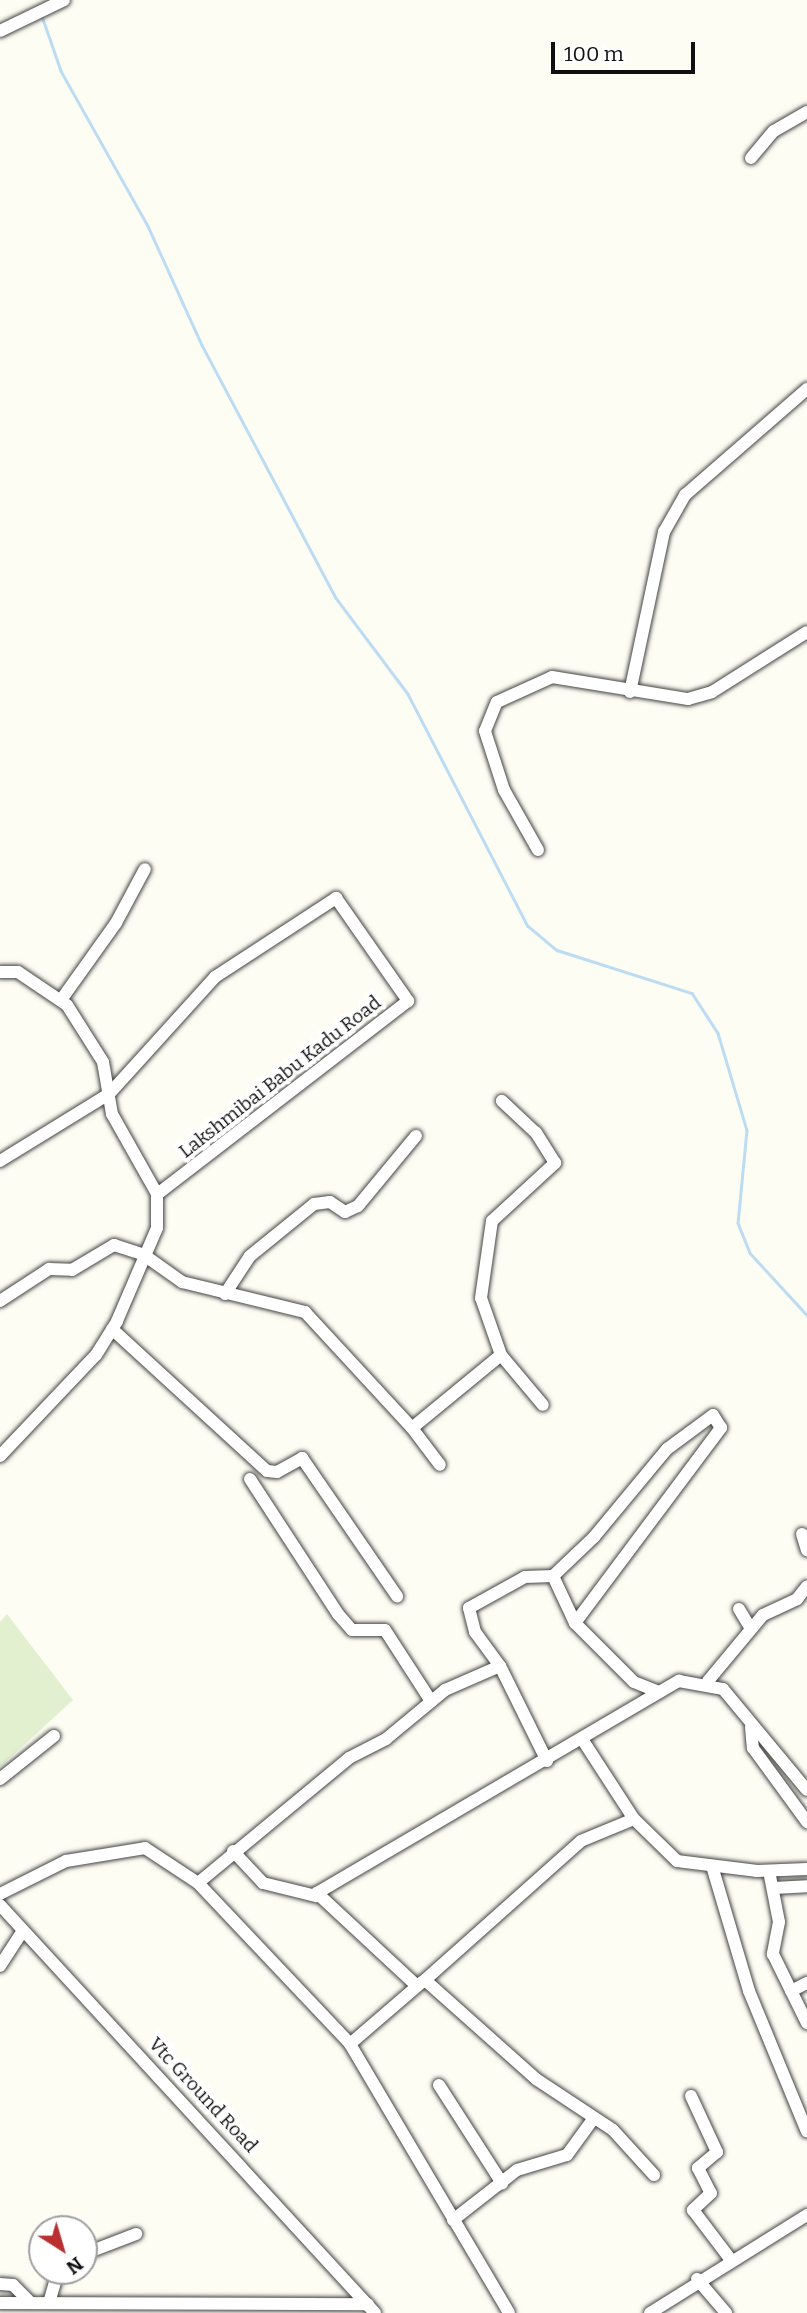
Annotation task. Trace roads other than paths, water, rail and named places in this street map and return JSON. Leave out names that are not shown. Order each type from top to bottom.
[{"type":"street","points":[[0,31],[22,24],[59,4]]},
{"type":"street","points":[[751,158],[774,131],[807,112]]},
{"type":"street","points":[[630,692],[664,532],[685,495],[807,389]]},
{"type":"street","points":[[538,850],[504,790],[485,731],[487,713],[519,688],[543,678],[688,699],[712,692],[807,632]]},
{"type":"street","points":[[61,1000],[116,923],[145,869]]},
{"type":"street","name":"Lakshmibai Babu Kadu Road","points":[[109,1094],[215,977],[336,898],[408,1001],[157,1194]]},
{"type":"street","points":[[0,972],[18,972],[61,1000],[103,1062],[117,1126],[157,1194],[158,1228],[144,1255],[135,1290],[112,1329],[0,1456]]},
{"type":"street","points":[[0,1161],[109,1094]]},
{"type":"street","points":[[502,1101],[536,1133],[555,1163],[492,1221],[481,1298],[500,1355],[543,1405]]},
{"type":"street","points":[[225,1294],[250,1256],[314,1203],[330,1202],[345,1212],[358,1206],[416,1136]]},
{"type":"street","points":[[0,1301],[49,1269],[72,1270],[114,1245],[144,1255],[182,1282],[305,1312],[412,1428],[440,1465]]},
{"type":"street","points":[[112,1329],[267,1471],[277,1472],[302,1458],[397,1596]]},
{"type":"street","points":[[412,1428],[500,1355]]},
{"type":"street","points":[[547,1761],[500,1666],[475,1632],[469,1608],[524,1577],[553,1576],[594,1537],[667,1449],[713,1415],[721,1428],[575,1623]]},
{"type":"street","points":[[250,1479],[338,1614],[352,1630],[385,1630],[431,1701]]},
{"type":"street","points":[[802,1534],[807,1550]]},
{"type":"street","points":[[553,1576],[575,1623],[634,1682],[659,1692]]},
{"type":"street","points":[[708,1681],[750,1628],[807,1586]]},
{"type":"street","points":[[739,1609],[750,1628]]},
{"type":"street","points":[[198,1883],[313,1784],[386,1739],[431,1701],[500,1666]]},
{"type":"street","points":[[316,1896],[455,1809],[547,1761],[679,1681],[708,1681],[723,1689],[751,1727],[769,1737],[807,1790]]},
{"type":"street","points":[[751,1727],[753,1748],[807,1822]]},
{"type":"street","points":[[0,1779],[54,1736]]},
{"type":"street","points":[[582,1740],[634,1819],[677,1861],[769,1871],[807,1869]]},
{"type":"street","points":[[349,2044],[581,1841],[634,1819]]},
{"type":"street","points":[[0,1894],[66,1861],[145,1848],[198,1883],[349,2044],[509,2313]]},
{"type":"street","points":[[233,1851],[263,1884],[316,1896],[536,2079],[594,2118],[654,2175]]},
{"type":"street","points":[[712,1866],[749,1991],[807,2132]]},
{"type":"street","points":[[769,1871],[779,1922],[773,1954],[807,2023]]},
{"type":"street","points":[[774,1888],[807,1886]]},
{"type":"street","name":"Vtc Ground Road","points":[[0,1905],[371,2309]]},
{"type":"street","points":[[0,1966],[22,1932]]},
{"type":"street","points":[[791,1991],[807,1983]]},
{"type":"street","points":[[439,2085],[502,2183]]},
{"type":"street","points":[[691,2096],[717,2152],[698,2168],[710,2193],[693,2210],[731,2260]]},
{"type":"street","points":[[453,2220],[517,2169],[568,2155],[594,2118]]},
{"type":"street","points":[[650,2313],[697,2279],[807,2215]]},
{"type":"street","points":[[98,2249],[136,2234]]},
{"type":"street","points":[[697,2279],[726,2313]]},
{"type":"street","points":[[0,2284],[13,2285],[31,2303]]},
{"type":"street","points":[[50,2303],[54,2285]]},
{"type":"street","points":[[0,2303],[371,2309]]},
{"type":"waterway","points":[[42,16],[61,71],[148,226],[202,345],[336,598],[408,694],[528,926],[557,950],[692,993],[718,1033],[747,1130],[738,1223],[750,1253],[807,1315]]}]
